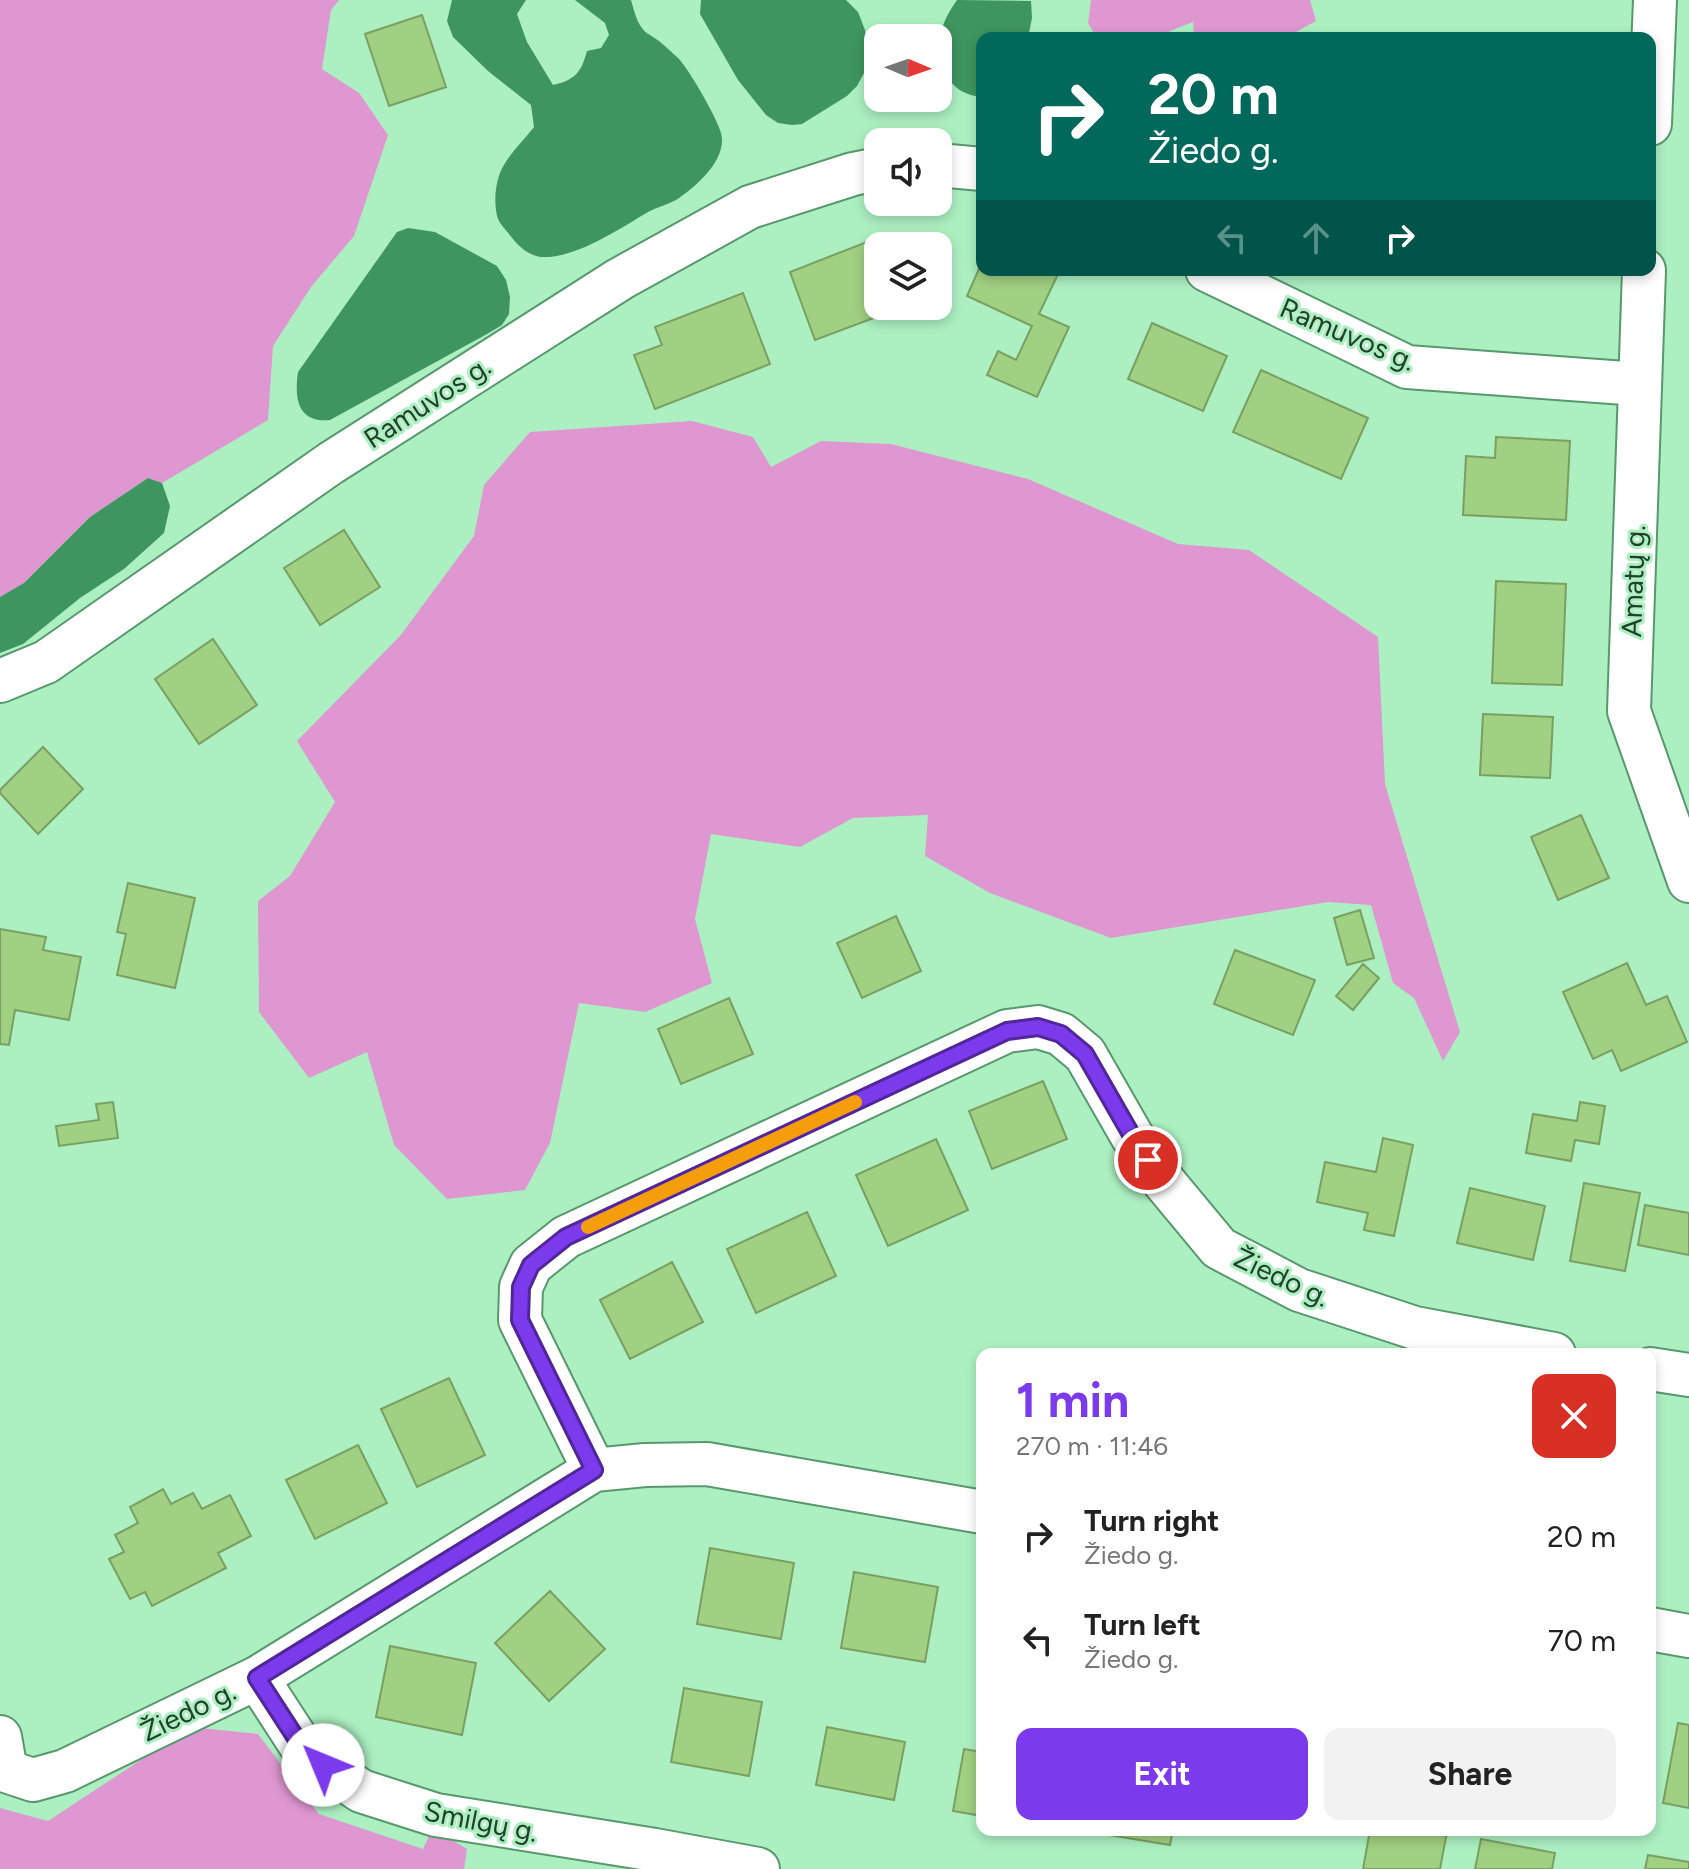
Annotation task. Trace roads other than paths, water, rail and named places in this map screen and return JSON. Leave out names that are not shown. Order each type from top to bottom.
[{"type":"street","points":[[1654,32],[1655,0]]},
{"type":"street","points":[[952,166],[976,168]]},
{"type":"street","name":"Ramuvos g.","points":[[0,681],[46,662],[331,463],[620,279],[750,207],[864,172]]},
{"type":"street","name":"Ramuvos g.","points":[[1219,276],[1407,367],[1639,384]]},
{"type":"street","name":"Amatų g.","points":[[1644,276],[1629,711],[1689,881]]},
{"type":"street","name":"Žiedo g.","points":[[594,1470],[520,1320],[521,1287],[531,1265],[566,1237],[1007,1031],[1038,1027],[1061,1034],[1085,1054],[1132,1136],[1165,1183],[1219,1248],[1299,1290],[1415,1328],[1522,1348]]},
{"type":"street","points":[[1656,1370],[1689,1375]]},
{"type":"street","name":"Žiedo g.","points":[[0,1737],[6,1771],[33,1780],[65,1771],[257,1678],[594,1470],[707,1464],[976,1511]]},
{"type":"street","points":[[1656,1630],[1689,1636]]},
{"type":"street","name":"Smilgų g.","points":[[257,1678],[305,1752],[361,1791],[436,1815],[758,1869]]}]
